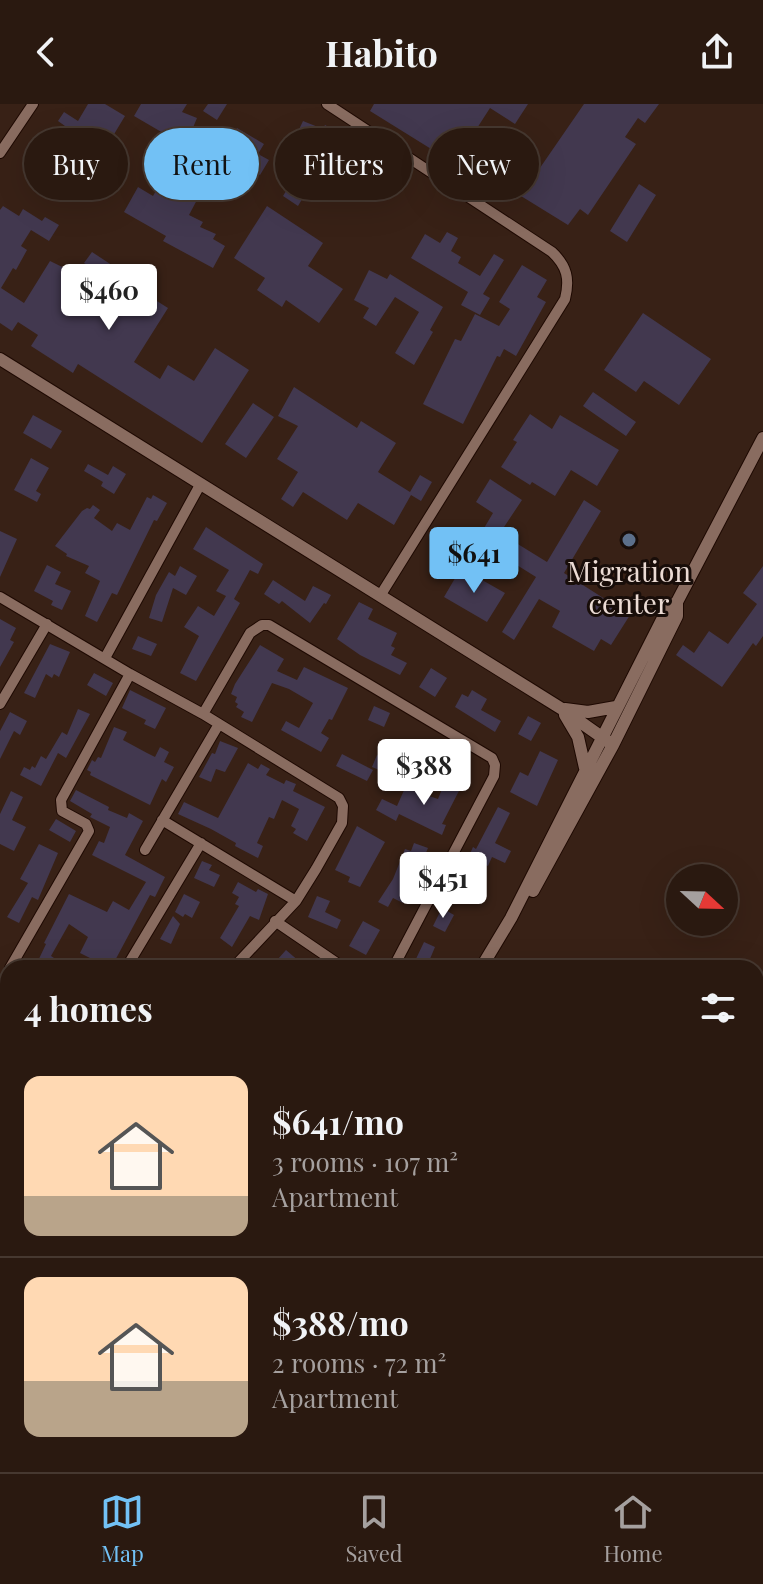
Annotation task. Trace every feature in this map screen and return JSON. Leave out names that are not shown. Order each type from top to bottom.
[{"type":"street","points":[[0,153],[33,104]]},
{"type":"street","points":[[327,104],[552,252],[567,273],[565,299],[380,596]]},
{"type":"street","points":[[0,359],[562,709],[613,745]]},
{"type":"street","points":[[486,960],[511,918],[667,610],[677,602],[763,438]]},
{"type":"street","points":[[105,658],[200,485]]},
{"type":"street","points":[[0,597],[333,792],[343,806],[342,823],[337,834],[296,901],[240,960]]},
{"type":"street","points":[[511,918],[527,903],[613,745],[677,616],[677,602]]},
{"type":"street","points":[[0,704],[47,624]]},
{"type":"street","points":[[203,714],[250,633],[262,625],[269,625],[492,758],[494,776],[397,960]]},
{"type":"street","points":[[14,960],[89,831],[86,824],[62,811],[60,803],[130,674]]},
{"type":"street","points":[[562,709],[588,712],[616,707]]},
{"type":"street","points":[[562,709],[578,737],[586,768]]},
{"type":"street","points":[[145,850],[219,724]]},
{"type":"street","points":[[162,820],[296,901]]},
{"type":"street","points":[[131,960],[201,843]]},
{"type":"street","points":[[275,921],[332,960]]},
{"type":"building","points":[[88,104],[105,104],[125,116],[118,128],[68,128],[58,121],[64,112],[78,121]]},
{"type":"building","points":[[141,104],[187,104],[182,112],[197,118],[193,128],[155,128],[134,116]]},
{"type":"building","points":[[208,104],[227,104],[217,120],[203,111]]},
{"type":"building","points":[[374,104],[528,104],[515,124],[490,108],[477,128],[428,128],[428,147],[412,137],[412,128],[397,128],[370,111]]},
{"type":"building","points":[[584,104],[659,104],[645,123],[638,118],[625,137],[636,144],[588,215],[580,209],[568,225],[527,200],[539,200],[539,169]]},
{"type":"building","points":[[303,121],[320,128],[300,128]]},
{"type":"building","points":[[259,155],[269,160],[259,174]]},
{"type":"building","points":[[639,184],[656,195],[627,242],[610,231]]},
{"type":"building","points":[[138,187],[144,191],[144,200],[197,200],[189,215],[203,222],[200,227],[216,234],[213,239],[225,246],[213,268],[163,241],[166,236],[124,212]]},
{"type":"building","points":[[3,206],[19,216],[23,209],[42,221],[45,217],[59,225],[49,241],[31,230],[21,246],[27,250],[1,288],[24,303],[50,261],[91,281],[96,271],[84,263],[92,252],[133,279],[130,284],[168,308],[134,362],[160,379],[168,365],[194,381],[215,348],[249,370],[202,443],[78,364],[73,373],[31,346],[38,335],[18,322],[12,331],[0,323],[0,210]]},
{"type":"building","points":[[267,206],[323,243],[308,266],[343,289],[319,323],[286,300],[282,307],[257,290],[265,278],[234,258]]},
{"type":"building","points":[[447,232],[458,238],[451,251],[461,257],[458,263],[480,276],[494,254],[504,260],[483,294],[490,298],[480,315],[461,305],[468,292],[411,258],[425,234],[440,243]]},
{"type":"building","points":[[522,265],[547,280],[537,297],[546,302],[516,356],[504,349],[500,357],[497,356],[463,424],[423,404],[455,339],[461,341],[475,314],[499,326],[510,309],[499,302]]},
{"type":"building","points":[[369,270],[387,279],[390,274],[443,307],[414,365],[395,353],[419,312],[395,297],[376,326],[363,318],[369,308],[354,300]]},
{"type":"building","points":[[643,313],[711,359],[679,405],[644,381],[636,392],[604,370]]},
{"type":"building","points":[[294,387],[357,428],[361,421],[396,443],[378,472],[410,492],[420,475],[432,482],[421,501],[411,495],[394,525],[358,503],[347,520],[303,492],[293,507],[281,499],[298,472],[277,459],[298,426],[278,416]]},
{"type":"building","points":[[593,392],[636,422],[626,436],[583,406]]},
{"type":"building","points":[[253,403],[274,417],[246,458],[225,444]]},
{"type":"building","points":[[530,414],[552,429],[560,415],[619,450],[597,486],[571,470],[555,496],[501,467],[517,442],[513,440]]},
{"type":"building","points":[[33,415],[62,431],[51,449],[23,433]]},
{"type":"building","points":[[31,458],[49,468],[36,491],[41,494],[37,502],[14,490]]},
{"type":"building","points":[[88,464],[108,475],[113,466],[126,474],[114,494],[101,486],[103,482],[84,471]]},
{"type":"building","points":[[490,479],[522,500],[500,533],[547,562],[584,500],[601,511],[564,573],[630,615],[611,645],[601,639],[594,651],[552,627],[560,611],[539,599],[514,640],[502,632],[536,577],[477,540],[493,513],[476,502]]},
{"type":"building","points":[[153,495],[167,503],[157,521],[154,520],[117,595],[112,593],[97,622],[85,616],[100,581],[85,573],[89,566],[66,556],[55,546],[82,511],[93,505],[100,510],[94,518],[112,531],[117,523],[130,530],[147,497],[151,499]]},
{"type":"building","points":[[206,527],[263,564],[258,574],[250,570],[234,599],[240,603],[196,681],[180,673],[199,636],[184,627],[198,606],[214,616],[226,596],[216,591],[229,570],[193,549]]},
{"type":"building","points":[[0,531],[17,539],[0,577]]},
{"type":"building","points":[[47,565],[61,572],[55,584],[71,591],[62,610],[34,591]]},
{"type":"building","points":[[180,566],[197,576],[186,595],[173,588],[162,622],[149,618],[156,595],[169,572],[175,576]]},
{"type":"building","points":[[763,566],[763,636],[756,646],[753,643],[722,687],[676,655],[683,645],[694,653],[709,631],[728,644],[757,604],[743,593]]},
{"type":"building","points":[[461,568],[505,593],[487,622],[444,597]]},
{"type":"building","points":[[273,580],[305,601],[313,586],[331,595],[310,623],[282,601],[279,604],[264,594]]},
{"type":"building","points":[[359,602],[373,609],[368,619],[397,633],[391,655],[407,663],[400,675],[360,655],[337,639]]},
{"type":"building","points":[[0,619],[16,628],[10,640],[14,642],[0,667]]},
{"type":"building","points":[[138,636],[157,644],[151,656],[132,649]]},
{"type":"building","points":[[50,644],[70,652],[59,677],[54,674],[52,678],[46,674],[35,698],[24,693]]},
{"type":"building","points":[[260,645],[284,659],[277,671],[297,680],[304,667],[348,688],[332,720],[329,719],[321,733],[329,738],[321,752],[281,730],[286,721],[299,728],[313,703],[289,689],[272,683],[252,722],[241,717],[244,712],[236,707],[237,697],[231,694]]},
{"type":"building","points":[[431,668],[447,678],[435,697],[419,687]]},
{"type":"building","points":[[94,673],[113,683],[106,696],[87,685]]},
{"type":"building","points":[[130,690],[166,708],[155,729],[144,724],[146,720],[122,708]]},
{"type":"building","points":[[472,690],[487,699],[481,710],[501,721],[495,732],[455,707],[462,694],[468,697]]},
{"type":"building","points":[[374,706],[390,713],[384,727],[368,720]]},
{"type":"building","points":[[78,709],[90,714],[66,758],[58,753],[41,786],[20,775],[24,767],[30,770],[32,766],[35,768],[41,756],[46,759],[62,732],[67,735]]},
{"type":"building","points":[[10,712],[27,721],[20,735],[14,731],[0,759],[0,731]]},
{"type":"building","points":[[528,716],[541,723],[531,741],[518,734]]},
{"type":"building","points":[[114,727],[127,732],[123,740],[155,757],[160,747],[169,752],[164,762],[174,767],[166,782],[162,779],[150,805],[90,775],[91,772],[87,770],[92,760],[95,762],[98,757],[101,758]]},
{"type":"building","points":[[220,741],[238,748],[225,772],[216,769],[211,782],[199,777]]},
{"type":"building","points":[[444,750],[463,756],[458,768],[440,761]]},
{"type":"building","points":[[540,751],[558,760],[537,806],[510,792],[520,772],[528,776]]},
{"type":"building","points":[[342,754],[373,770],[367,781],[336,766]]},
{"type":"building","points":[[377,755],[396,763],[391,775],[372,767]]},
{"type":"building","points":[[248,763],[258,769],[261,764],[270,769],[266,775],[284,784],[286,780],[296,784],[293,791],[325,807],[307,841],[293,833],[296,829],[291,826],[299,809],[282,800],[274,819],[269,817],[257,843],[263,846],[258,858],[211,829],[178,814],[184,802],[218,818]]},
{"type":"building","points":[[446,779],[462,785],[442,824],[446,825],[442,835],[399,814],[396,821],[376,810],[382,799],[397,806],[405,788],[438,799]]},
{"type":"building","points":[[76,790],[109,807],[108,810],[127,818],[129,813],[143,821],[125,855],[165,877],[155,897],[150,895],[115,960],[94,960],[80,953],[88,937],[69,924],[51,956],[53,960],[38,960],[69,894],[107,912],[113,901],[129,910],[146,882],[92,855],[99,841],[104,843],[110,827],[90,817],[92,814],[70,801]]},
{"type":"building","points":[[11,791],[23,797],[12,820],[26,827],[14,851],[0,844],[0,814]]},
{"type":"building","points":[[498,807],[510,813],[495,843],[511,851],[505,863],[492,857],[488,866],[468,858]]},
{"type":"building","points":[[56,819],[76,831],[70,842],[49,830]]},
{"type":"building","points":[[357,826],[385,842],[360,887],[348,882],[350,877],[335,870]]},
{"type":"building","points":[[414,843],[428,848],[415,878],[411,877],[406,888],[410,891],[403,903],[393,898],[388,907],[378,902],[393,879],[405,849],[411,851]]},
{"type":"building","points":[[39,844],[58,853],[38,900],[32,897],[19,923],[7,917],[28,883],[20,879]]},
{"type":"building","points":[[202,861],[212,865],[209,870],[220,875],[214,887],[194,878]]},
{"type":"building","points":[[460,876],[472,882],[463,900],[451,895]]},
{"type":"building","points":[[238,882],[256,892],[258,889],[268,894],[259,920],[250,916],[232,947],[220,938],[239,906],[235,904],[239,897],[232,893]]},
{"type":"building","points":[[184,894],[200,902],[192,918],[175,912]]},
{"type":"building","points":[[317,896],[330,901],[325,912],[341,920],[337,929],[308,917]]},
{"type":"building","points":[[442,908],[454,915],[445,932],[433,926]]},
{"type":"building","points":[[173,916],[180,924],[171,944],[160,939]]},
{"type":"building","points":[[363,921],[380,930],[366,955],[349,946]]},
{"type":"building","points":[[424,942],[435,947],[430,960],[415,960]]},
{"type":"building","points":[[286,950],[298,960],[277,960]]},
{"type":"place","name":"Migration center","points":[[629,540]]}]
